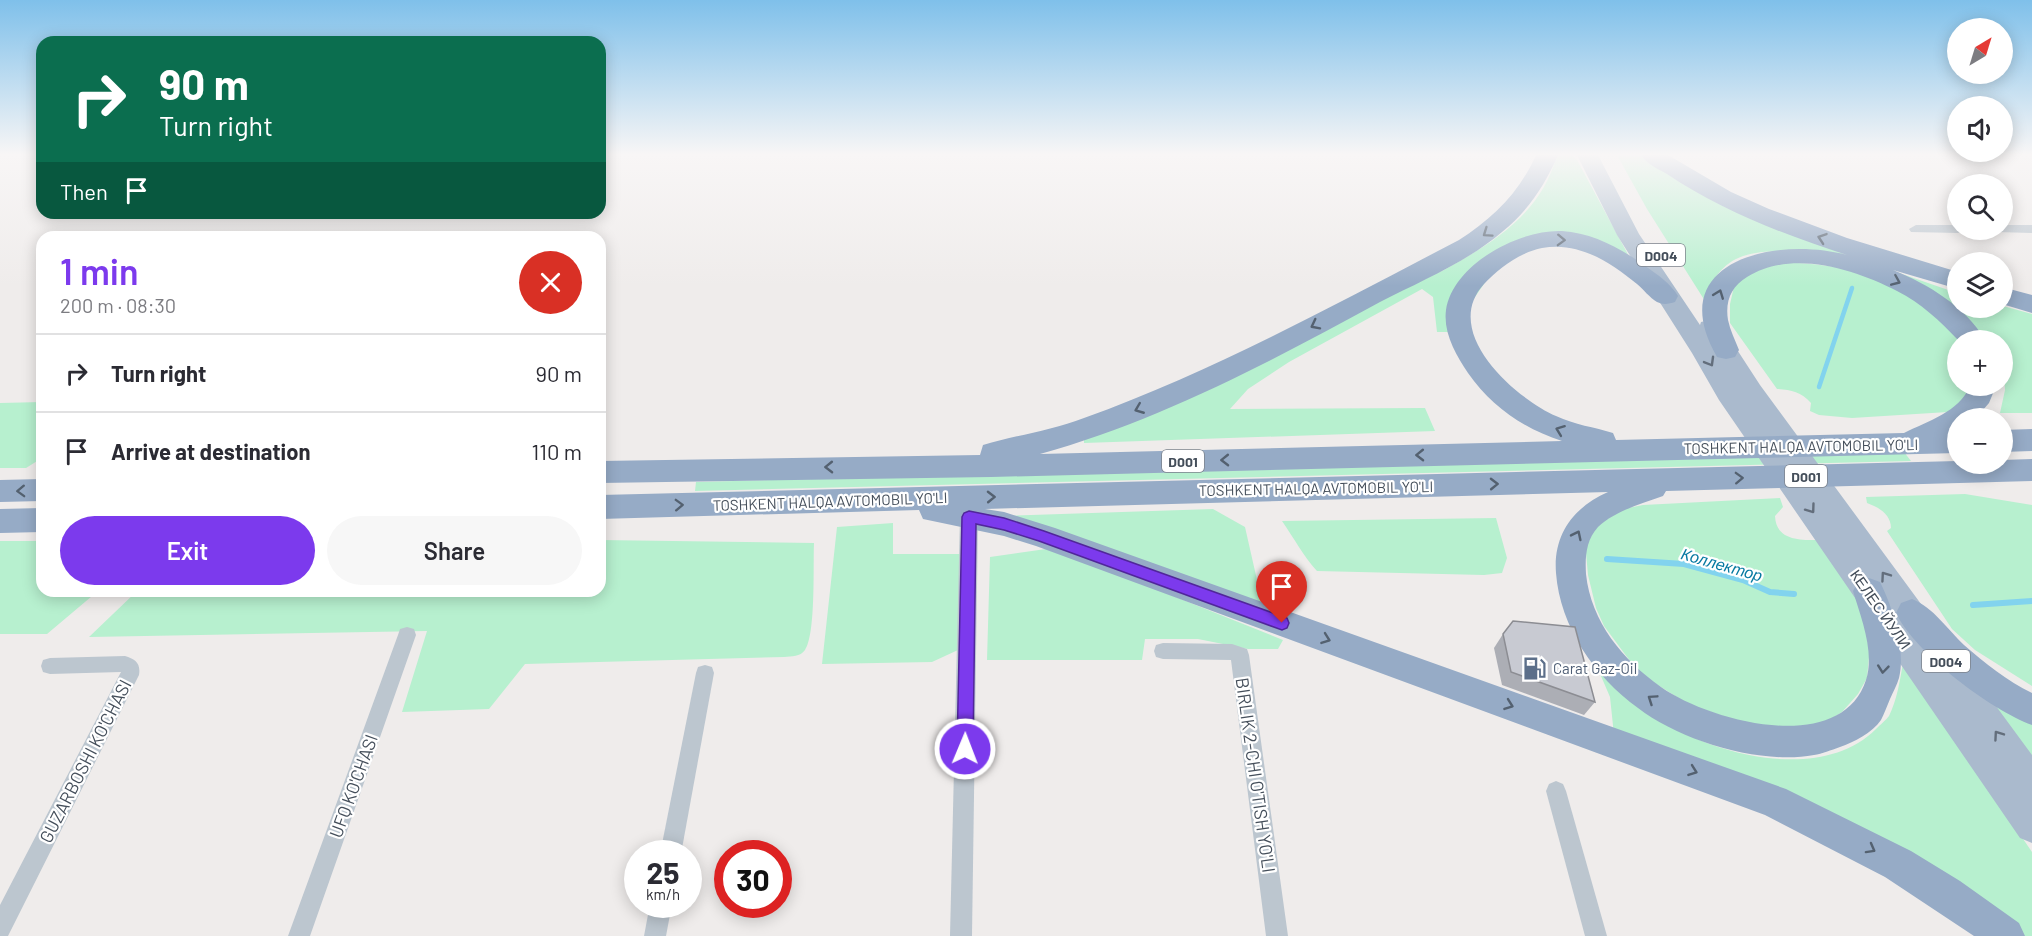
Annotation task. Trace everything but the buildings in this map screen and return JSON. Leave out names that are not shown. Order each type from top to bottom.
[{"type":"highway","points":[[887,466],[991,454],[1039,443],[1127,414],[1213,376],[1467,246],[1484,235],[1524,199]]},
{"type":"highway","points":[[1724,199],[1751,212],[1831,241],[1947,278]]},
{"type":"highway","points":[[1658,449],[1586,438],[1557,429],[1527,415],[1483,374],[1465,344],[1459,317],[1461,301],[1477,276],[1495,261],[1517,248],[1546,240],[1570,240],[1605,250],[1637,270],[1666,296]]},
{"type":"highway","points":[[1726,350],[1714,315],[1716,300],[1723,283],[1739,269],[1751,264],[1766,259],[1798,256],[1848,264],[1906,286],[1942,309],[1962,330]]},
{"type":"highway","points":[[2013,298],[2032,304]]},
{"type":"highway","points":[[1907,443],[1942,427],[1968,411],[1979,396]]},
{"type":"highway","points":[[2013,441],[2032,440]]},
{"type":"highway","name":"TOSHKENT HALQA AVTOMOBIL YO'LI","points":[[606,472],[991,466],[1947,442]]},
{"type":"highway","name":"TOSHKENT HALQA AVTOMOBIL YO'LI","points":[[606,507],[2032,470]]},
{"type":"highway","points":[[638,506],[646,471]]},
{"type":"highway","points":[[1931,472],[1979,478],[2032,490]]},
{"type":"highway","points":[[1681,479],[1614,501],[1597,510],[1577,531],[1571,550],[1572,584],[1582,621],[1611,664],[1652,700],[1705,727],[1750,740],[1794,742],[1835,732],[1866,715],[1882,681],[1885,660],[1882,636],[1869,591]]},
{"type":"highway","points":[[0,491],[36,490]]},
{"type":"highway","points":[[869,500],[1004,524],[1044,537],[1774,801],[1867,846],[1909,870],[2006,936]]},
{"type":"highway","points":[[0,521],[36,520]]},
{"type":"highway","points":[[1912,614],[1968,670],[2004,695],[2032,710]]},
{"type":"main road","name":"D004","points":[[1609,199],[1628,235],[1666,296],[1702,348],[1739,393]]},
{"type":"main road","name":"D004","points":[[1628,199],[1647,235],[1726,350],[1739,393]]},
{"type":"main road","name":"КЕЛЕС ЙУЛИ","points":[[1739,393],[1848,542],[1869,591],[2032,826]]},
{"type":"main road","name":"D004","points":[[1848,542],[1912,614],[2032,782]]},
{"type":"street","points":[[1916,229],[1947,229]]},
{"type":"street","points":[[2013,229],[2032,229]]},
{"type":"street","points":[[961,936],[969,517]]},
{"type":"street","name":"UFQ KO'CHASI","points":[[300,936],[407,635]]},
{"type":"street","name":"BIRLIK 2-CHI O'TISH YO'LI","points":[[1163,651],[1232,652],[1240,656],[1277,936]]},
{"type":"street","name":"GUZARBOSHI KO'CHASI","points":[[0,928],[130,675],[131,668],[125,664],[50,666]]},
{"type":"street","points":[[673,840],[705,673]]},
{"type":"street","points":[[1556,791],[1596,936]]},
{"type":"street","points":[[654,936],[658,918]]},
{"type":"green space","points":[[1536,199],[1598,199],[1631,260],[1616,250],[1512,243],[1451,332],[1437,332],[1433,297],[1422,289],[1289,362],[1248,389],[1230,409],[1425,408],[1435,431],[1084,443],[1084,440],[1444,270],[1498,237]]},
{"type":"green space","points":[[1641,199],[1710,199],[1844,254],[1947,290],[1947,304],[1794,251],[1763,252],[1738,258],[1728,264],[1711,285],[1705,301]]},
{"type":"green space","points":[[1771,262],[1804,263],[1852,270],[1898,287],[1953,330],[1947,330],[1947,396],[1967,396],[1954,408],[1947,408],[1947,412],[1852,418],[1819,415],[1810,411],[1811,403],[1800,394],[1777,389],[1730,323],[1730,304],[1736,278]]},
{"type":"green space","points":[[2013,309],[2032,314],[2032,413],[2013,413],[2013,408],[2001,408],[2004,396],[2013,396],[2013,330],[1977,330],[1965,318],[2013,318]]},
{"type":"green space","points":[[36,402],[36,462],[26,468],[0,468],[0,403]]},
{"type":"green space","points":[[1904,452],[1911,461],[695,491],[696,482]]},
{"type":"green space","points":[[1965,494],[2032,505],[2032,686],[1975,650],[1952,629],[1887,531],[1891,528],[1889,519],[1879,509],[1867,503],[1866,497]]},
{"type":"green space","points":[[1780,498],[1783,507],[1775,516],[1779,530],[1796,539],[1817,540],[1857,597],[1871,637],[1867,678],[1858,694],[1842,712],[1822,725],[1757,728],[1688,704],[1645,677],[1630,661],[1604,626],[1596,608],[1588,575],[1585,542],[1593,528],[1623,509],[1643,505]]},
{"type":"green space","points":[[1213,509],[1245,527],[1257,580],[1272,597],[1266,609],[999,516]]},
{"type":"green space","points":[[1496,518],[1507,558],[1502,573],[1484,575],[1317,571],[1282,521]]},
{"type":"green space","points":[[893,523],[893,554],[962,554],[958,650],[932,662],[822,664],[837,527]]},
{"type":"green space","points":[[606,540],[814,543],[811,630],[805,650],[798,655],[525,664],[489,709],[402,712],[427,631],[89,637],[131,597],[606,597]]},
{"type":"green space","points":[[0,541],[36,541],[36,597],[91,597],[47,634],[0,634]]},
{"type":"green space","points":[[1053,548],[1283,640],[1278,649],[1248,649],[1198,639],[1145,639],[1142,660],[987,660],[990,557]]},
{"type":"green space","points":[[1903,663],[2032,852],[2032,936],[2023,936],[1614,735],[1610,697],[1598,669],[1655,716],[1697,739],[1750,755],[1778,759],[1805,759],[1831,754],[1855,745],[1885,721],[1894,703]]},
{"type":"green space","points":[[1983,694],[2032,722],[2032,761]]},
{"type":"waterway","points":[[1819,387],[1852,288]]},
{"type":"waterway","name":"Коллектор","points":[[1607,559],[1684,564],[1743,580],[1770,592],[1794,594]]},
{"type":"waterway","name":"Коллектор","points":[[1973,605],[2032,601]]},
{"type":"place","name":"Carat Gaz-Oil","points":[[1535,668]]},
{"type":"route","points":[[965,749],[969,517],[1004,524],[1044,537],[1282,623]]}]
